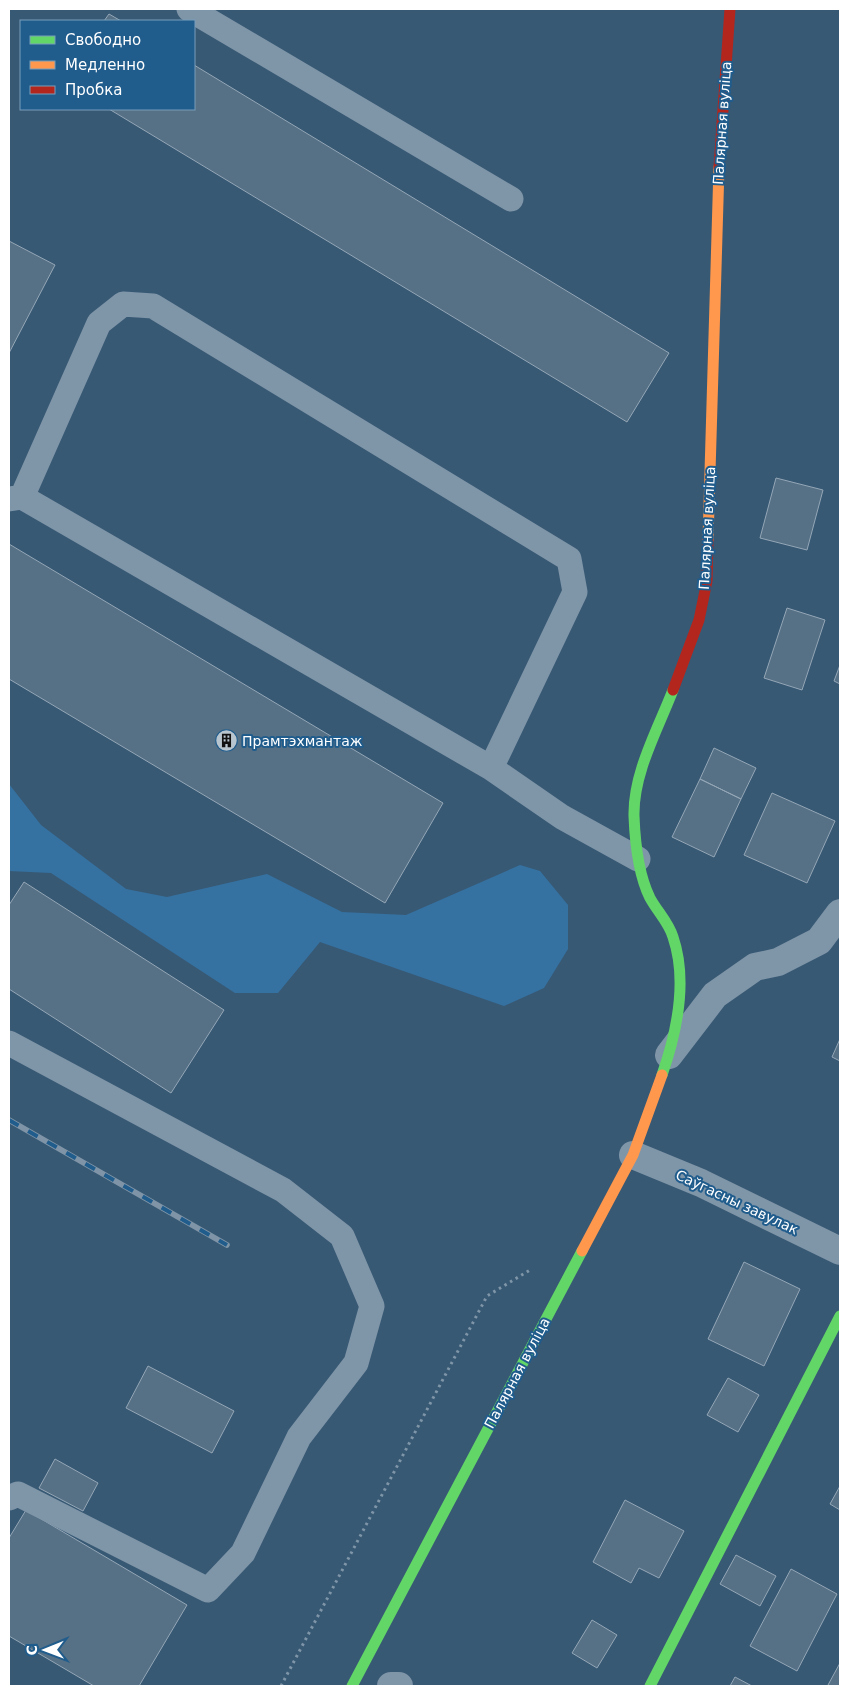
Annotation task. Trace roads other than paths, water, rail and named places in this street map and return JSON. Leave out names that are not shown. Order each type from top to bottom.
[{"type":"street","name":"Палярная вуліца","points":[[352,1686],[633,1155],[669,1055],[682,983],[672,936],[649,896],[638,859],[634,814],[639,777],[688,653],[699,620],[707,581],[716,208],[730,9]]},
{"type":"street","name":"Палярная вуліца","points":[[669,1055],[715,995],[755,967],[778,962],[819,941],[840,913]]},
{"type":"street","name":"Саўгасны завулак","points":[[633,1155],[701,1183],[840,1251]]},
{"type":"street","points":[[650,1686],[840,1316]]},
{"type":"street","points":[[391,1686],[400,1686]]},
{"type":"lane","points":[[189,9],[511,199]]},
{"type":"lane","points":[[491,768],[575,592],[569,559],[153,306],[123,304],[99,323],[15,498],[491,768],[562,817],[638,859]]},
{"type":"lane","points":[[9,1043],[283,1190],[342,1236],[372,1306],[356,1363],[298,1437],[244,1553],[208,1590],[18,1494],[9,1498]]},
{"type":"railway","points":[[9,1120],[227,1245]]},
{"type":"place","name":"Прамтэхмантаж","points":[[226,741]]}]
